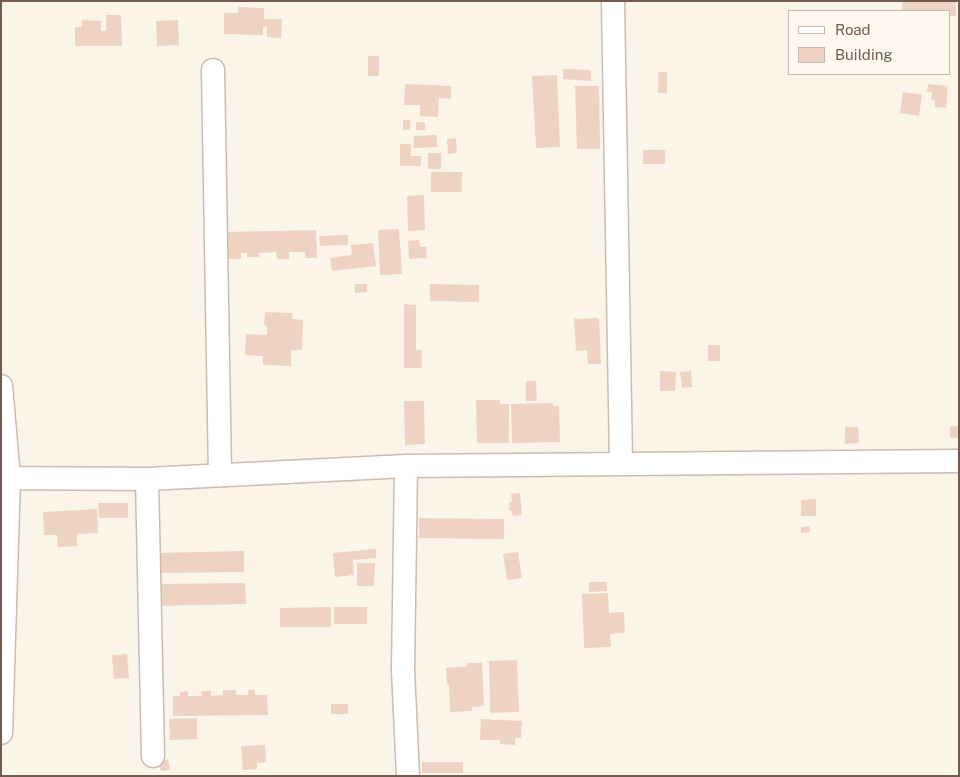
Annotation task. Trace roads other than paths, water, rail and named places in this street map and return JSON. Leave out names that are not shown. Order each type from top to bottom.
[{"type":"street","points":[[612,1],[621,463]]},
{"type":"street","points":[[213,70],[220,475]]},
{"type":"street","points":[[1,386],[5,478],[1,733]]},
{"type":"street","points":[[5,478],[148,479],[406,466],[959,461]]},
{"type":"street","points":[[406,466],[403,670],[408,776]]},
{"type":"street","points":[[148,479],[153,756]]}]
